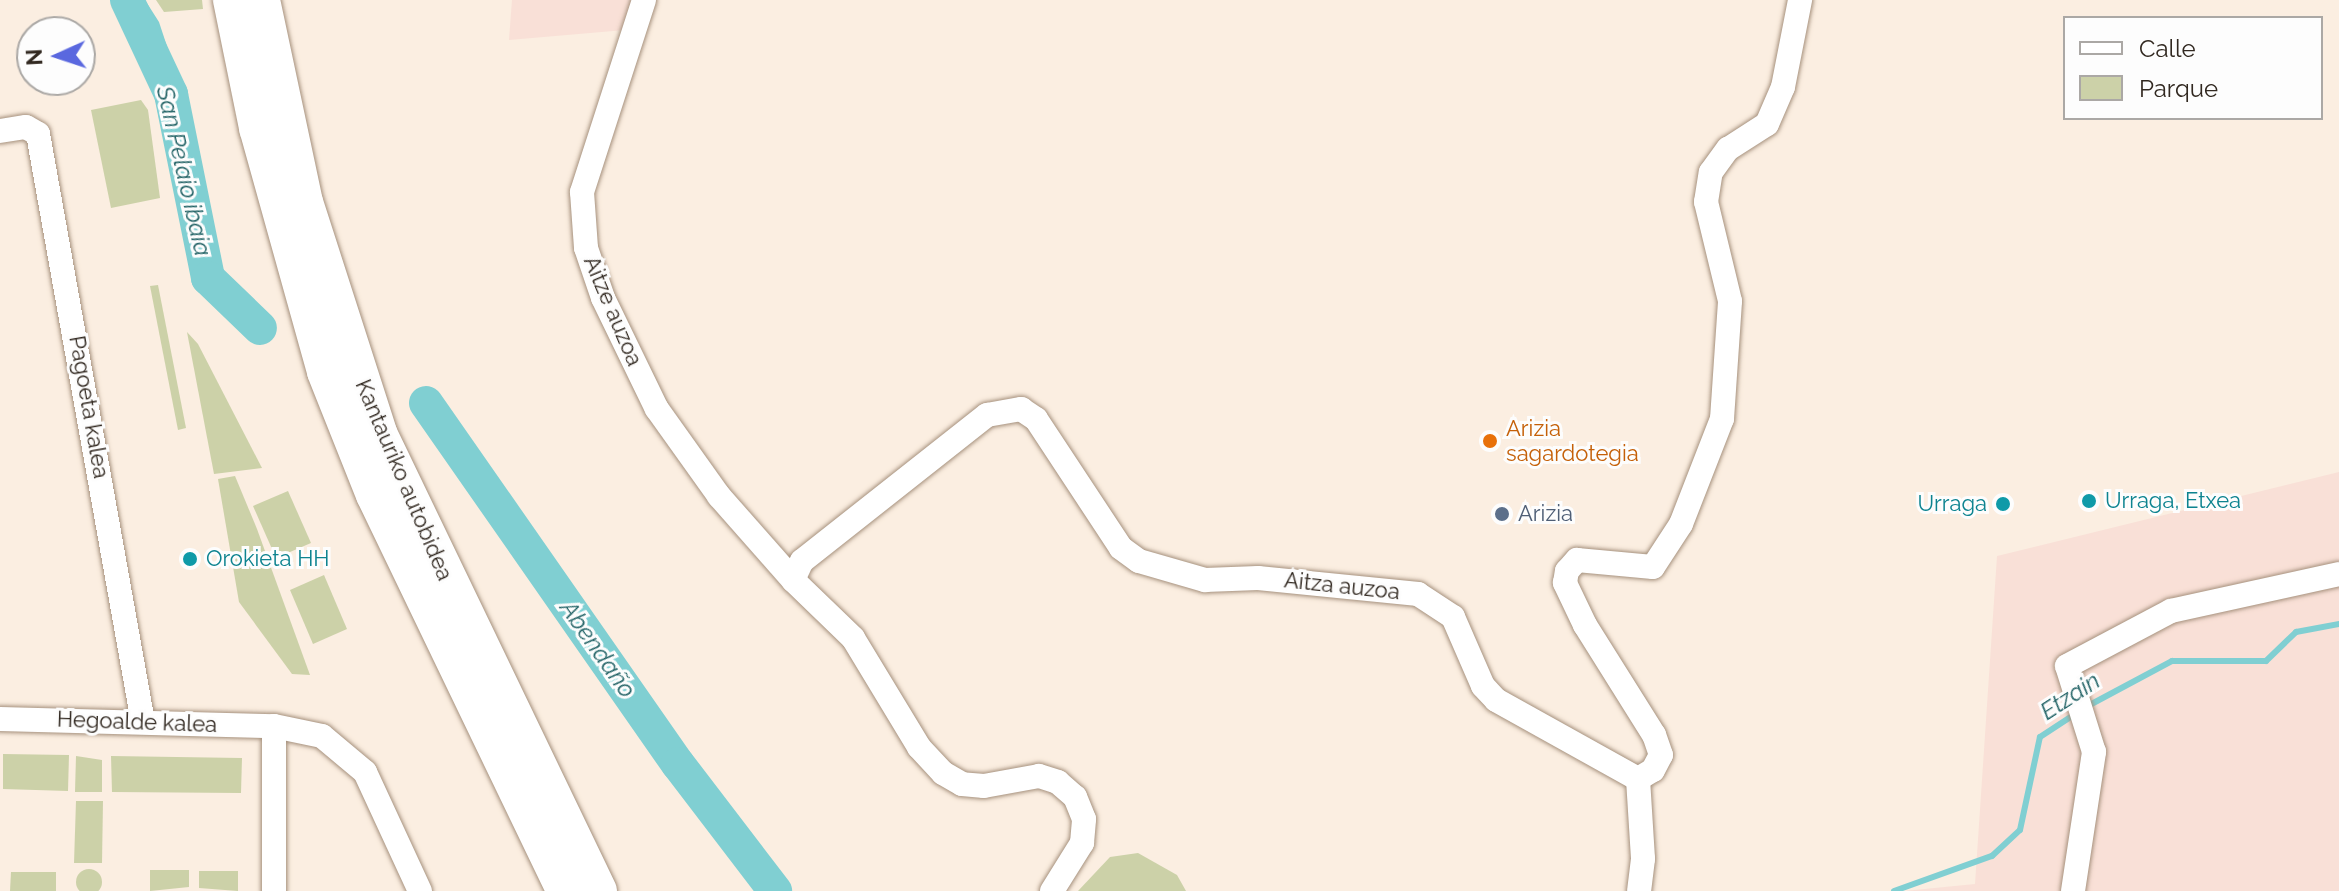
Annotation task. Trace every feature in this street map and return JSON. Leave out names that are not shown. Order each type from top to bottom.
[{"type":"highway","name":"Kantauriko autobidea","points":[[231,0],[257,128],[325,372],[374,495],[565,891]]},
{"type":"highway","name":"Kantauriko autobidea","points":[[262,0],[305,202],[379,433],[599,891]]},
{"type":"street","name":"Aitze auzoa","points":[[644,0],[582,192],[586,248],[603,298],[657,409],[719,496],[793,580]]},
{"type":"street","points":[[1639,891],[1643,859],[1638,779],[1653,770],[1661,755],[1654,735],[1585,625],[1565,583],[1567,571],[1577,560],[1653,567],[1681,524],[1722,419],[1730,301],[1706,202],[1711,172],[1728,149],[1767,124],[1783,87],[1800,0]]},
{"type":"street","name":"Pagoeta kalea","points":[[0,131],[26,127],[38,134],[143,722]]},
{"type":"street","name":"Aitza auzoa","points":[[793,580],[802,561],[853,516],[923,468],[987,415],[1021,409],[1036,419],[1121,548],[1139,561],[1205,580],[1258,578],[1418,594],[1453,617],[1483,686],[1496,700],[1638,779]]},
{"type":"street","points":[[2073,891],[2094,752],[2067,666],[2171,611],[2339,574]]},
{"type":"street","points":[[793,580],[853,638],[919,747],[943,773],[962,784],[984,786],[1039,776],[1058,782],[1075,797],[1084,819],[1082,843],[1052,891]]},
{"type":"street","name":"Hegoalde kalea","points":[[0,719],[274,726],[322,736],[365,772],[420,891]]},
{"type":"street","points":[[274,726],[274,891]]},
{"type":"shaded area","points":[[512,0],[636,0],[625,30],[509,40]]},
{"type":"shaded area","points":[[2339,472],[2339,891],[1904,891],[1975,884],[1997,556]]},
{"type":"green space","points":[[156,0],[202,0],[203,9],[164,12]]},
{"type":"green space","points":[[141,100],[148,110],[160,198],[111,208],[91,110]]},
{"type":"green space","points":[[158,285],[186,428],[178,430],[150,286]]},
{"type":"green space","points":[[187,332],[198,344],[262,468],[214,474]]},
{"type":"green space","points":[[235,476],[310,675],[292,674],[239,602],[218,479]]},
{"type":"green space","points":[[288,491],[311,543],[276,558],[253,506]]},
{"type":"green space","points":[[324,575],[347,629],[313,644],[290,590]]},
{"type":"green space","points":[[3,754],[69,755],[68,791],[3,789]]},
{"type":"green space","points":[[76,756],[102,760],[102,792],[75,792]]},
{"type":"green space","points":[[111,756],[242,758],[241,793],[112,792]]},
{"type":"green space","points":[[76,801],[103,801],[102,863],[74,863]]},
{"type":"green space","points":[[1138,853],[1177,875],[1186,891],[1078,891],[1110,857]]},
{"type":"green space","points":[[84,870],[94,870],[101,877],[101,887],[97,892],[81,892],[77,887],[77,877]]},
{"type":"green space","points":[[150,870],[189,870],[189,887],[150,891]]},
{"type":"green space","points":[[199,871],[238,871],[238,891],[199,888]]},
{"type":"green space","points":[[11,872],[56,872],[56,891],[10,891]]},
{"type":"water","points":[[116,0],[145,0],[159,22],[189,113],[159,118],[151,78]]},
{"type":"waterway","name":"San Pelaio ibaia","points":[[127,0],[171,94],[208,278],[260,328]]},
{"type":"waterway","name":"Abendaño","points":[[426,403],[678,764],[775,891]]},
{"type":"waterway","name":"Etzain","points":[[2084,708],[2172,661],[2266,661],[2296,632],[2339,624]]},
{"type":"waterway","name":"Etzain","points":[[1894,891],[1992,856],[2020,830],[2040,737],[2075,714]]},
{"type":"place","name":"Arizia sagardotegia","points":[[1490,441]]},
{"type":"place","name":"Urraga, Etxea","points":[[2089,501]]},
{"type":"place","name":"Urraga","points":[[2003,504]]},
{"type":"place","name":"Arizia","points":[[1502,514]]},
{"type":"place","name":"Orokieta HH","points":[[190,559]]}]
